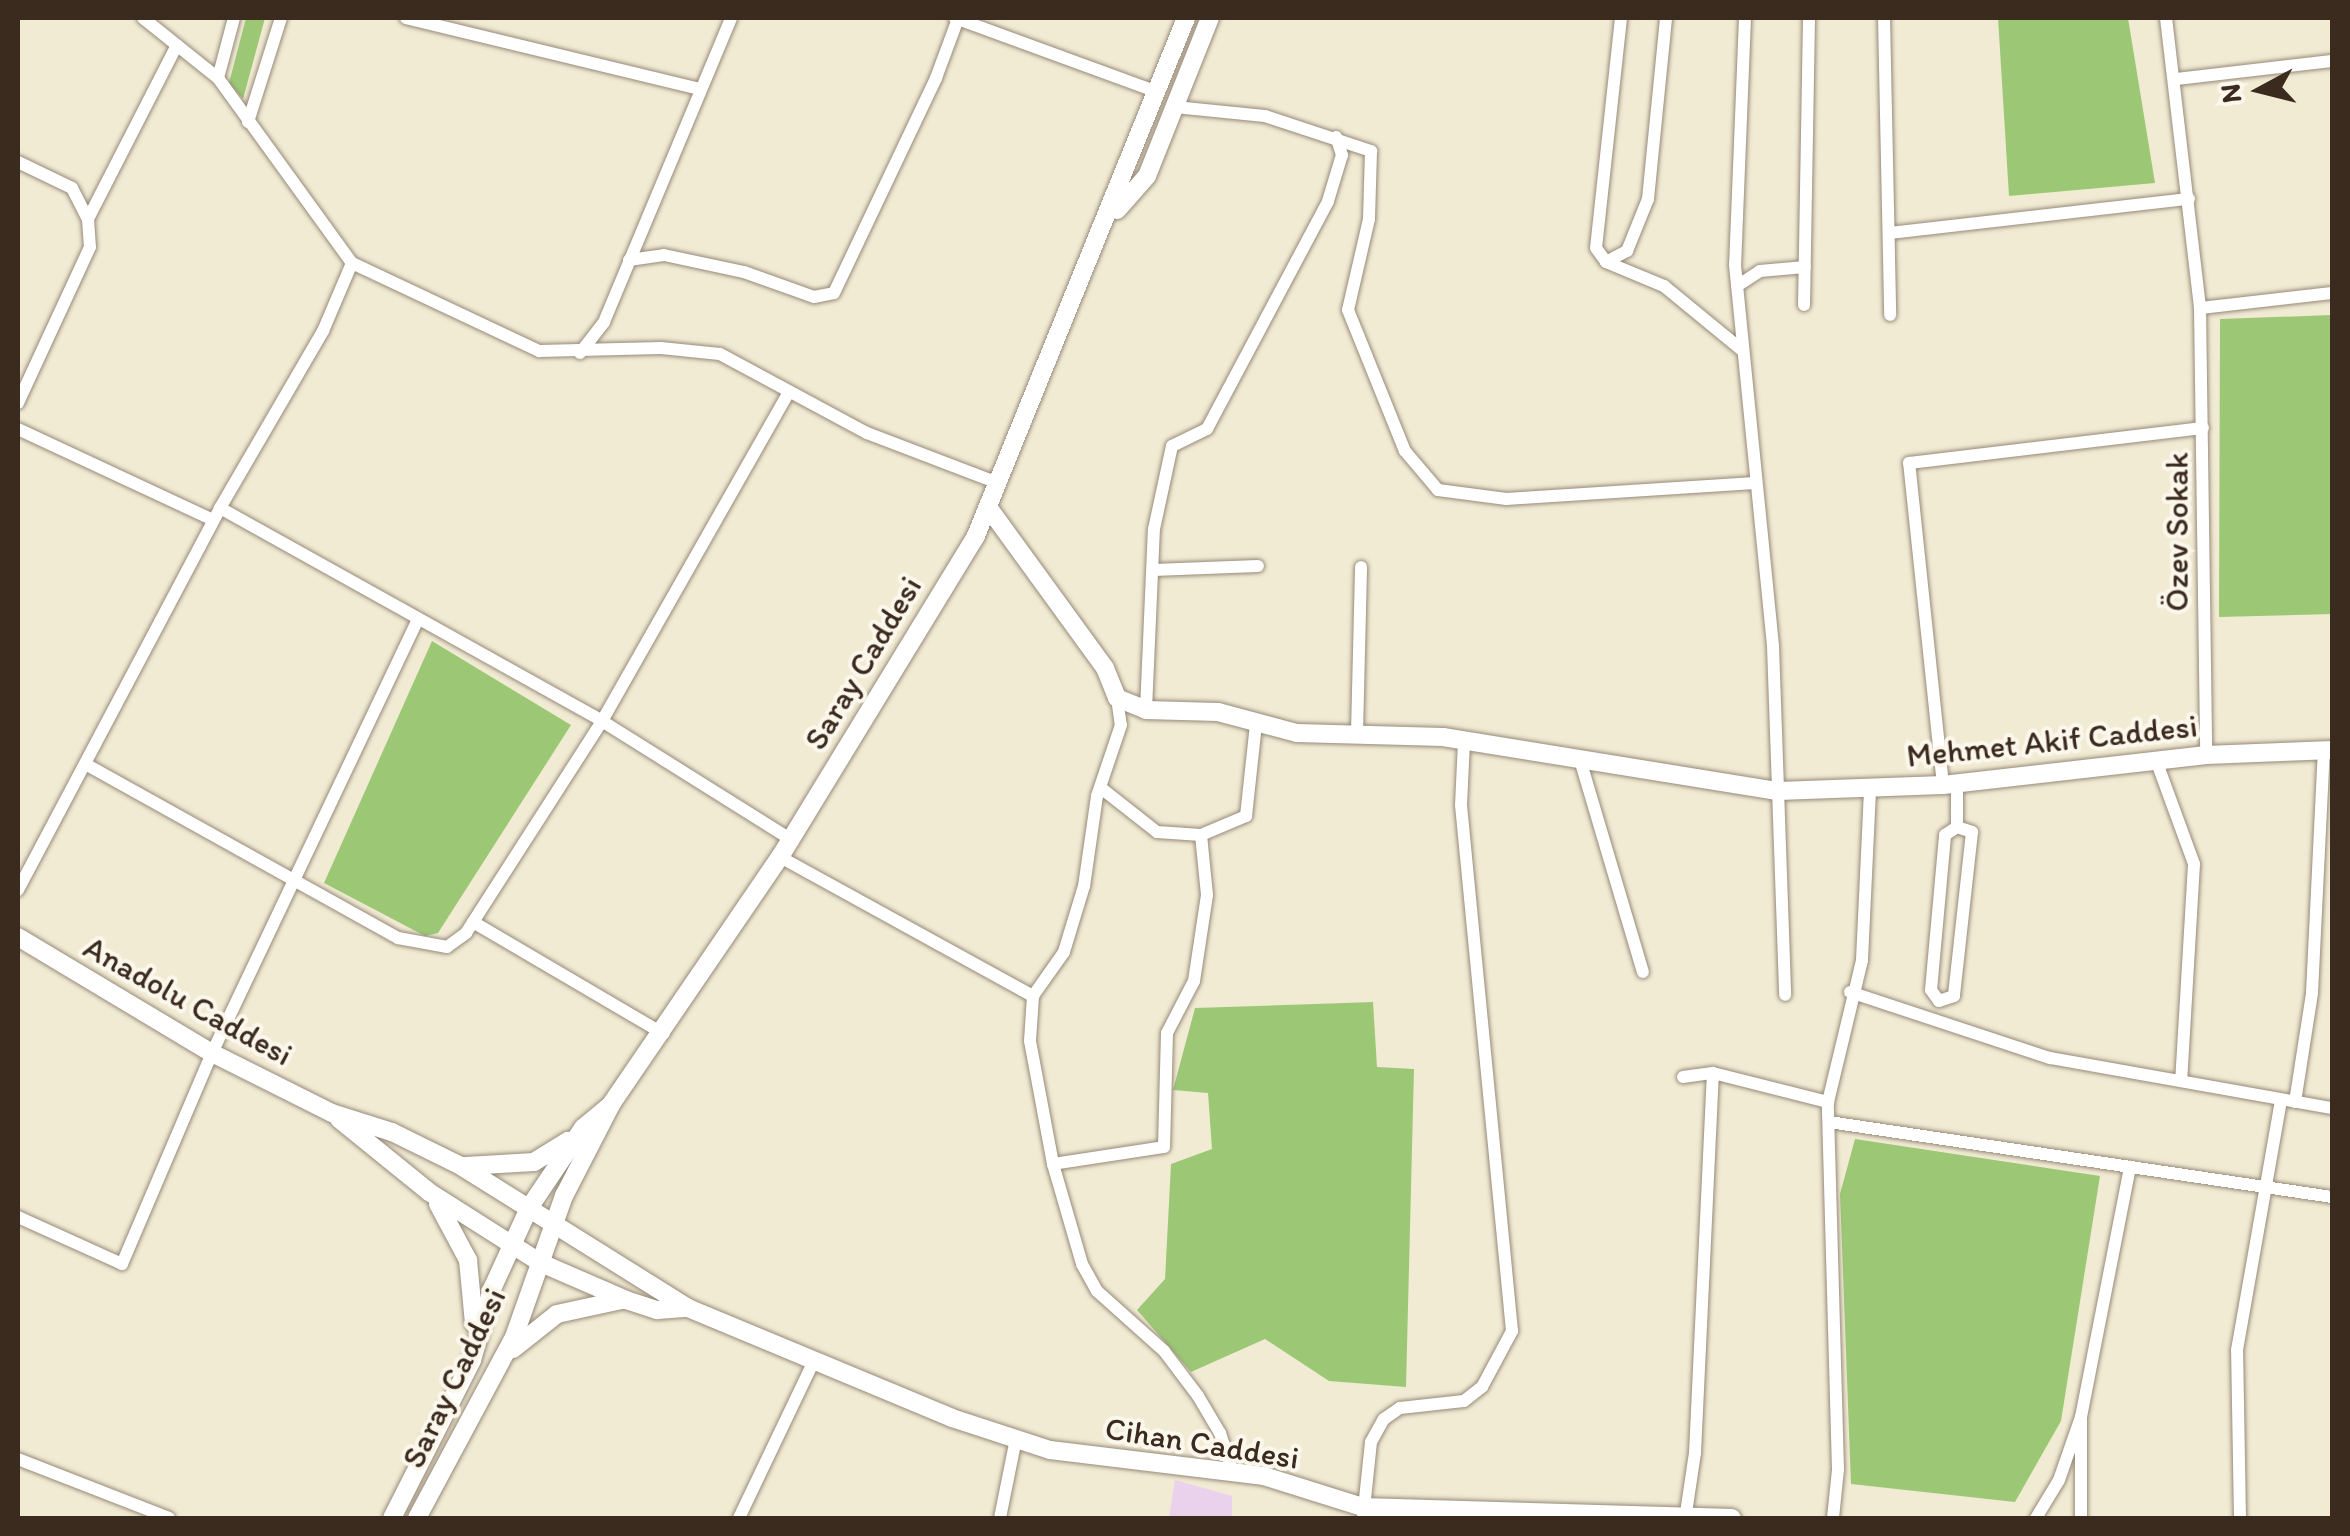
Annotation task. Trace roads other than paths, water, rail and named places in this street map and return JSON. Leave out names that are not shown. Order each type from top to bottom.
[{"type":"street","points":[[143,18],[218,78],[352,263],[539,351],[662,348],[720,354],[788,394],[867,433],[998,483]]},
{"type":"street","points":[[218,78],[234,18]]},
{"type":"street","points":[[248,122],[281,18]]},
{"type":"street","points":[[406,18],[700,90]]},
{"type":"street","points":[[580,352],[604,322],[731,18]]},
{"type":"street","points":[[630,260],[664,255],[744,272],[814,297],[834,293],[936,78],[956,18],[1157,92]]},
{"type":"street","name":"Saray Caddesi","points":[[392,1518],[472,1360],[510,1246],[528,1208],[583,1128],[612,1103],[664,1034],[780,857],[988,507],[1107,222],[1186,18]]},
{"type":"street","name":"Saray Caddesi","points":[[1107,222],[1147,176],[1210,18]]},
{"type":"street","points":[[1621,18],[1596,248],[1606,262],[1664,286],[1743,351]]},
{"type":"street","points":[[1606,262],[1627,251],[1648,199],[1666,18]]},
{"type":"street","points":[[1745,18],[1734,210],[1737,286],[1772,646],[1786,995]]},
{"type":"street","points":[[1804,305],[1809,18]]},
{"type":"street","points":[[1884,18],[1890,315]]},
{"type":"street","name":"Özev Sokak","points":[[2166,18],[2200,308],[2206,755]]},
{"type":"street","points":[[88,219],[177,45]]},
{"type":"street","points":[[2176,80],[2332,61]]},
{"type":"street","points":[[1174,107],[1265,116],[1371,151],[1369,219],[1348,310],[1405,451],[1438,490],[1506,499],[1754,483]]},
{"type":"street","points":[[1118,698],[1146,710],[1154,529],[1172,446],[1207,429],[1226,394],[1328,201],[1340,170],[1336,137]]},
{"type":"street","points":[[18,162],[72,188],[88,219],[90,247],[18,403]]},
{"type":"street","points":[[1889,233],[2189,199]]},
{"type":"street","points":[[18,890],[217,514],[323,330],[352,263]]},
{"type":"street","points":[[1737,286],[1760,270],[1804,267]]},
{"type":"street","points":[[2200,308],[2332,292]]},
{"type":"street","points":[[87,766],[295,876],[398,938],[424,946],[446,947],[473,922],[602,722],[788,394]]},
{"type":"street","points":[[18,428],[217,514],[418,619],[602,722],[790,839]]},
{"type":"street","points":[[1957,827],[1909,463],[2204,428]]},
{"type":"street","points":[[988,507],[1105,668],[1118,698],[1121,725],[1101,788],[1084,886],[1064,952],[1033,996],[1030,1041],[1053,1164],[1082,1264],[1097,1291],[1175,1366],[1220,1433],[1233,1472]]},
{"type":"street","points":[[1154,570],[1258,566]]},
{"type":"street","points":[[1357,733],[1361,566]]},
{"type":"street","points":[[18,1217],[122,1264],[212,1053],[418,619]]},
{"type":"street","name":"Mehmet Akif Caddesi","points":[[1146,710],[1218,712],[1297,734],[1357,733],[1464,742],[1778,791],[1950,784],[2206,755],[2328,751]]},
{"type":"street","points":[[1101,788],[1157,832],[1200,835],[1246,816],[1256,724]]},
{"type":"street","points":[[1363,1513],[1371,1442],[1384,1418],[1400,1408],[1464,1400],[1482,1387],[1512,1331],[1460,805],[1464,742]]},
{"type":"street","points":[[2240,1518],[2237,1350],[2266,1188],[2312,993],[2328,751]]},
{"type":"street","points":[[2156,760],[2194,864],[2181,1080]]},
{"type":"street","points":[[1581,762],[1643,972]]},
{"type":"street","points":[[1834,1518],[1838,1470],[1828,1102],[1850,992],[1862,960],[1870,788]]},
{"type":"street","points":[[1935,1022],[1939,1001],[1932,990],[1945,835],[1957,827]]},
{"type":"street","points":[[1939,1001],[1954,996],[1972,832],[1957,827]]},
{"type":"street","points":[[1053,1164],[1164,1148],[1167,1032],[1194,981],[1207,895],[1200,835]]},
{"type":"street","points":[[780,857],[1033,996]]},
{"type":"street","points":[[473,922],[664,1034]]},
{"type":"street","name":"Anadolu Caddesi","points":[[18,936],[212,1053],[332,1114],[392,1132],[461,1166],[556,1225]]},
{"type":"street","points":[[1850,992],[2050,1058],[2332,1108]]},
{"type":"street","points":[[1683,1077],[1713,1073],[1828,1102]]},
{"type":"street","points":[[1686,1513],[1695,1453],[1713,1073]]},
{"type":"street","name":"Saray Caddesi","points":[[417,1518],[502,1361],[556,1225],[612,1103]]},
{"type":"street","name":"Anadolu Caddesi","points":[[332,1114],[429,1192],[541,1263]]},
{"type":"street","points":[[1829,1122],[2332,1196]]},
{"type":"street","points":[[461,1166],[534,1162],[583,1128]]},
{"type":"street","points":[[2036,1518],[2059,1480],[2081,1417],[2130,1166]]},
{"type":"street","points":[[429,1192],[448,1216],[468,1260],[475,1310],[472,1360]]},
{"type":"street","name":"Cihan Caddesi","points":[[556,1225],[688,1308],[1050,1450],[1233,1472],[1363,1513],[1686,1513],[1732,1518]]},
{"type":"street","name":"Cihan Caddesi","points":[[541,1263],[658,1310],[688,1308]]},
{"type":"street","points":[[502,1361],[557,1314],[626,1300]]},
{"type":"street","points":[[740,1518],[816,1359]]},
{"type":"street","points":[[2081,1417],[2081,1518]]},
{"type":"street","points":[[1000,1518],[1016,1439]]},
{"type":"street","points":[[18,1459],[164,1518]]}]
